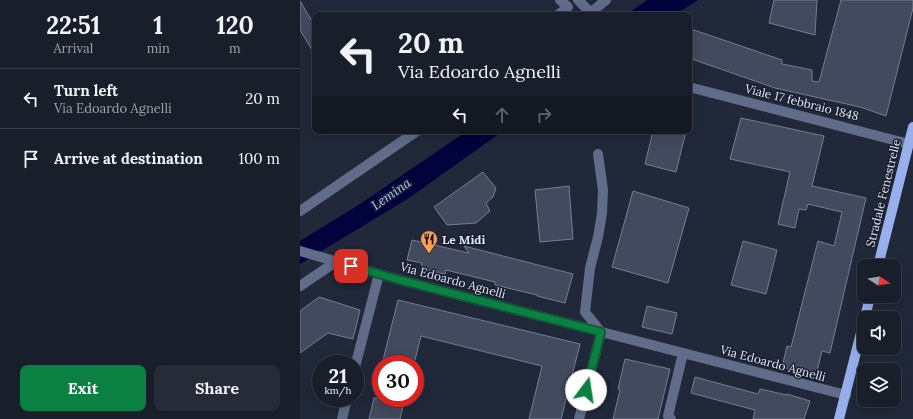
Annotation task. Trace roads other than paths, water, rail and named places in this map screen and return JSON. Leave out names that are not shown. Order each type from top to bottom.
[{"type":"main road","name":"Stradale Fenestrelle","points":[[880,259],[913,127]]},
{"type":"main road","points":[[839,419],[857,350]]},
{"type":"street","points":[[560,0],[568,7],[562,12]]},
{"type":"street","points":[[578,0],[588,12]]},
{"type":"street","points":[[592,12],[606,0]]},
{"type":"street","name":"Viale 17 febbraio 1848","points":[[692,88],[909,144]]},
{"type":"street","points":[[300,211],[414,134]]},
{"type":"street","points":[[579,419],[601,332],[585,312],[590,268],[602,213],[603,190],[598,154]]},
{"type":"street","name":"Via Edoardo Agnelli","points":[[300,251],[379,274],[846,395]]},
{"type":"street","points":[[300,286],[337,261]]},
{"type":"street","points":[[358,355],[379,274]]},
{"type":"street","points":[[671,419],[668,416],[683,353]]},
{"type":"street","points":[[342,419],[345,407]]},
{"type":"water","points":[[647,0],[698,0],[680,12],[630,12]]},
{"type":"water","name":"Lemina","points":[[463,134],[499,134],[409,198],[300,264],[300,241],[360,204]]},
{"type":"place","name":"Le Midi","points":[[429,254]]}]
